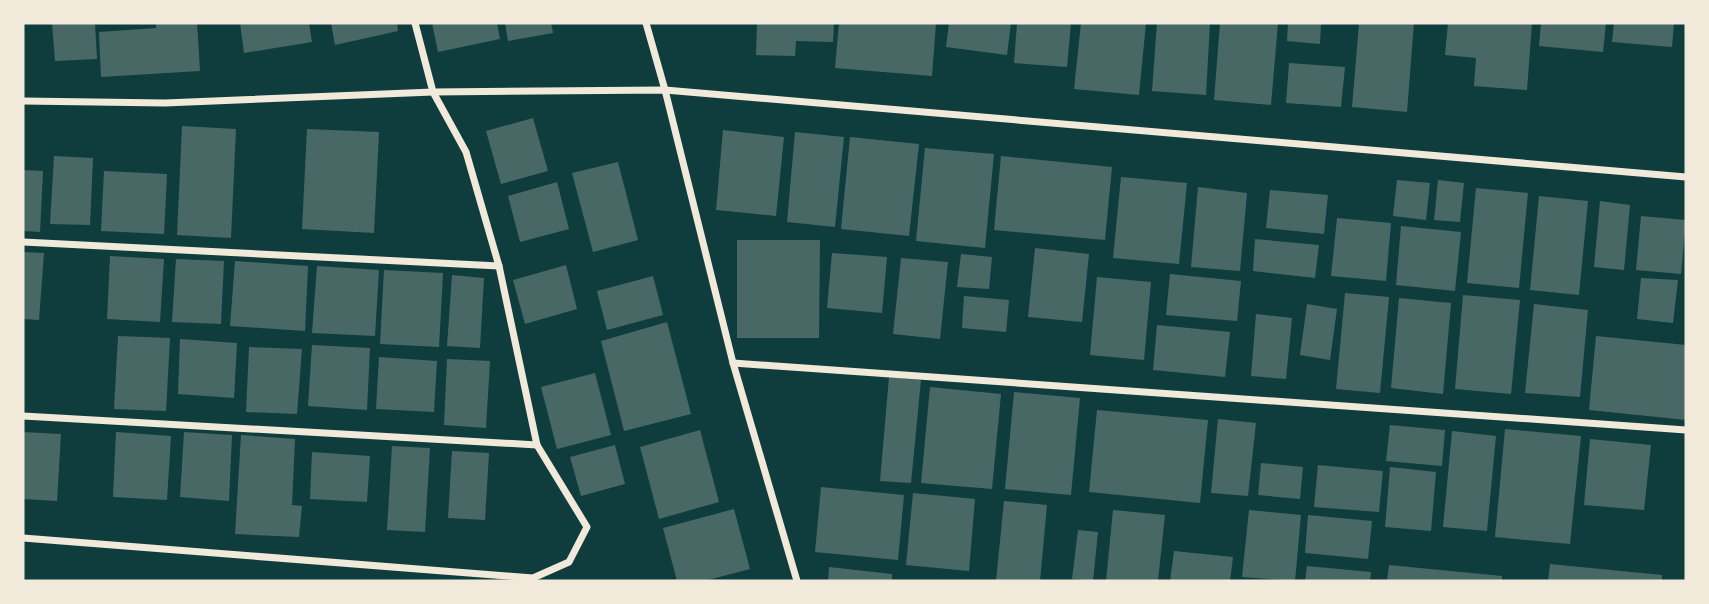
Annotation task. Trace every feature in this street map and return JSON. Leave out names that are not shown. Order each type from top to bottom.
[{"type":"street","points":[[23,538],[533,578],[569,562],[587,527],[537,445],[499,266],[466,152],[433,92],[415,23]]},
{"type":"street","points":[[646,23],[733,363],[797,581]]},
{"type":"street","points":[[23,102],[165,103],[433,92],[665,90],[1686,177]]},
{"type":"street","points":[[23,242],[499,266]]},
{"type":"street","points":[[733,363],[1686,430]]},
{"type":"street","points":[[23,416],[537,445]]},
{"type":"building","points":[[52,23],[95,23],[97,59],[55,61]]},
{"type":"building","points":[[156,23],[197,23],[200,71],[101,77],[99,32],[156,28]]},
{"type":"building","points":[[240,23],[309,23],[312,42],[244,53]]},
{"type":"building","points":[[331,23],[397,23],[398,31],[335,45]]},
{"type":"building","points":[[432,23],[497,23],[500,39],[438,52]]},
{"type":"building","points":[[505,23],[551,23],[553,33],[508,41]]},
{"type":"building","points":[[757,23],[834,23],[833,42],[796,41],[795,56],[756,55]]},
{"type":"building","points":[[839,23],[936,23],[932,76],[835,68]]},
{"type":"building","points":[[949,23],[1011,23],[1007,55],[946,47]]},
{"type":"building","points":[[1017,23],[1071,23],[1067,67],[1014,63]]},
{"type":"building","points":[[1081,23],[1146,23],[1139,95],[1074,89]]},
{"type":"building","points":[[1157,23],[1210,23],[1206,95],[1152,91]]},
{"type":"building","points":[[1220,23],[1278,23],[1271,105],[1214,100]]},
{"type":"building","points":[[1288,23],[1321,23],[1320,44],[1287,41]]},
{"type":"building","points":[[1359,23],[1414,23],[1407,112],[1352,107]]},
{"type":"building","points":[[1448,23],[1532,23],[1527,90],[1474,86],[1476,58],[1445,55]]},
{"type":"building","points":[[1541,23],[1606,23],[1603,52],[1539,46]]},
{"type":"building","points":[[1614,23],[1674,23],[1672,47],[1612,42]]},
{"type":"building","points":[[1289,63],[1345,67],[1341,107],[1286,103]]},
{"type":"building","points":[[533,118],[548,171],[501,184],[486,131]]},
{"type":"building","points":[[182,126],[236,129],[231,238],[177,235]]},
{"type":"building","points":[[307,129],[379,132],[374,233],[302,229]]},
{"type":"building","points":[[723,130],[784,137],[776,216],[716,210]]},
{"type":"building","points":[[795,132],[844,137],[835,227],[787,222]]},
{"type":"building","points":[[850,137],[919,144],[909,236],[841,229]]},
{"type":"building","points":[[925,148],[994,154],[985,248],[916,241]]},
{"type":"building","points":[[54,156],[93,158],[90,225],[50,224]]},
{"type":"building","points":[[1001,156],[1112,167],[1105,240],[994,230]]},
{"type":"building","points":[[618,162],[638,240],[593,252],[572,173]]},
{"type":"building","points":[[23,170],[43,171],[40,232],[23,231]]},
{"type":"building","points":[[104,171],[167,174],[164,234],[101,231]]},
{"type":"building","points":[[1121,177],[1187,183],[1179,264],[1113,258]]},
{"type":"building","points":[[1397,180],[1430,183],[1426,220],[1393,216]]},
{"type":"building","points":[[1438,180],[1464,183],[1460,222],[1434,220]]},
{"type":"building","points":[[557,182],[569,229],[520,242],[508,196]]},
{"type":"building","points":[[1198,187],[1247,193],[1240,271],[1191,267]]},
{"type":"building","points":[[1476,188],[1528,193],[1519,288],[1467,283]]},
{"type":"building","points":[[1270,190],[1328,195],[1324,234],[1266,228]]},
{"type":"building","points":[[1539,196],[1588,201],[1579,295],[1530,290]]},
{"type":"building","points":[[1600,201],[1630,205],[1624,270],[1594,267]]},
{"type":"building","points":[[1641,216],[1686,220],[1681,274],[1636,270]]},
{"type":"building","points":[[1337,218],[1391,223],[1386,281],[1331,276]]},
{"type":"building","points":[[1401,226],[1461,232],[1455,291],[1396,285]]},
{"type":"building","points":[[1255,239],[1319,245],[1315,278],[1253,271]]},
{"type":"building","points":[[737,240],[820,240],[819,338],[737,338]]},
{"type":"building","points":[[1035,248],[1089,254],[1082,322],[1028,317]]},
{"type":"building","points":[[23,252],[44,253],[39,320],[23,319]]},
{"type":"building","points":[[832,253],[887,257],[882,313],[827,308]]},
{"type":"building","points":[[961,254],[992,257],[989,289],[957,287]]},
{"type":"building","points":[[110,256],[164,259],[160,322],[107,319]]},
{"type":"building","points":[[901,258],[948,262],[940,339],[893,334]]},
{"type":"building","points":[[176,259],[224,261],[221,324],[172,322]]},
{"type":"building","points":[[235,261],[308,266],[305,331],[230,326]]},
{"type":"building","points":[[566,265],[577,309],[525,324],[513,280]]},
{"type":"building","points":[[317,266],[379,270],[375,336],[312,333]]},
{"type":"building","points":[[384,270],[443,273],[439,347],[380,344]]},
{"type":"building","points":[[1170,274],[1241,281],[1237,321],[1166,315]]},
{"type":"building","points":[[452,275],[484,278],[480,348],[447,346]]},
{"type":"building","points":[[653,276],[663,315],[607,330],[597,291]]},
{"type":"building","points":[[1097,277],[1151,282],[1144,360],[1090,355]]},
{"type":"building","points":[[1641,278],[1678,280],[1673,323],[1637,319]]},
{"type":"building","points":[[1345,293],[1389,297],[1380,393],[1336,389]]},
{"type":"building","points":[[1463,295],[1520,300],[1511,394],[1455,389]]},
{"type":"building","points":[[964,296],[1009,300],[1006,332],[962,328]]},
{"type":"building","points":[[1399,298],[1451,303],[1443,394],[1391,388]]},
{"type":"building","points":[[1307,304],[1337,309],[1330,360],[1300,355]]},
{"type":"building","points":[[1534,304],[1588,310],[1580,397],[1525,393]]},
{"type":"building","points":[[1256,314],[1292,318],[1286,379],[1251,376]]},
{"type":"building","points":[[667,322],[691,414],[624,431],[601,341]]},
{"type":"building","points":[[1157,325],[1230,332],[1225,377],[1153,370]]},
{"type":"building","points":[[118,336],[170,338],[166,411],[114,409]]},
{"type":"building","points":[[1596,336],[1686,345],[1686,420],[1589,410]]},
{"type":"building","points":[[180,339],[237,343],[234,398],[178,394]]},
{"type":"building","points":[[312,345],[370,348],[367,410],[308,406]]},
{"type":"building","points":[[249,347],[302,349],[297,414],[246,412]]},
{"type":"building","points":[[379,357],[437,361],[434,412],[376,409]]},
{"type":"building","points":[[447,359],[490,361],[486,428],[444,425]]},
{"type":"building","points":[[595,373],[611,435],[557,449],[541,387]]},
{"type":"building","points":[[889,377],[921,380],[911,483],[880,481]]},
{"type":"building","points":[[930,387],[1001,394],[992,489],[921,483]]},
{"type":"building","points":[[1014,392],[1080,398],[1071,495],[1005,489]]},
{"type":"building","points":[[1097,410],[1208,420],[1200,503],[1089,492]]},
{"type":"building","points":[[1218,419],[1256,423],[1248,496],[1211,493]]},
{"type":"building","points":[[1390,425],[1445,430],[1442,466],[1386,461]]},
{"type":"building","points":[[1505,429],[1581,436],[1570,544],[1495,537]]},
{"type":"building","points":[[700,430],[719,502],[659,519],[640,447]]},
{"type":"building","points":[[1452,431],[1496,436],[1487,531],[1443,527]]},
{"type":"building","points":[[23,432],[61,434],[57,501],[23,499]]},
{"type":"building","points":[[116,432],[171,436],[167,500],[113,497]]},
{"type":"building","points":[[184,432],[232,435],[229,501],[180,497]]},
{"type":"building","points":[[241,435],[295,439],[292,505],[302,506],[299,537],[235,534]]},
{"type":"building","points":[[1590,439],[1651,445],[1644,510],[1584,505]]},
{"type":"building","points":[[615,445],[625,484],[581,496],[570,457]]},
{"type":"building","points":[[392,446],[430,448],[425,532],[387,530]]},
{"type":"building","points":[[452,451],[489,453],[485,520],[448,518]]},
{"type":"building","points":[[312,452],[370,456],[367,502],[310,499]]},
{"type":"building","points":[[1261,463],[1303,467],[1300,499],[1258,495]]},
{"type":"building","points":[[1318,465],[1383,471],[1379,512],[1314,507]]},
{"type":"building","points":[[1390,467],[1436,472],[1431,531],[1385,527]]},
{"type":"building","points":[[821,487],[904,495],[898,560],[815,552]]},
{"type":"building","points":[[913,493],[975,499],[969,571],[906,565]]},
{"type":"building","points":[[1004,501],[1047,505],[1040,581],[996,581]]},
{"type":"building","points":[[734,509],[750,569],[704,581],[677,581],[663,528]]},
{"type":"building","points":[[1113,510],[1165,515],[1158,581],[1106,581]]},
{"type":"building","points":[[1249,510],[1301,515],[1295,581],[1242,577]]},
{"type":"building","points":[[1308,515],[1372,521],[1368,559],[1305,553]]},
{"type":"building","points":[[1078,530],[1098,532],[1093,581],[1072,579]]},
{"type":"building","points":[[1174,551],[1233,557],[1230,581],[1170,581]]},
{"type":"building","points":[[1550,564],[1662,575],[1662,581],[1548,581]]},
{"type":"building","points":[[1389,565],[1502,576],[1502,581],[1387,581]]},
{"type":"building","points":[[1307,566],[1371,572],[1370,581],[1305,581]]},
{"type":"building","points":[[829,567],[892,574],[892,581],[828,581]]}]
